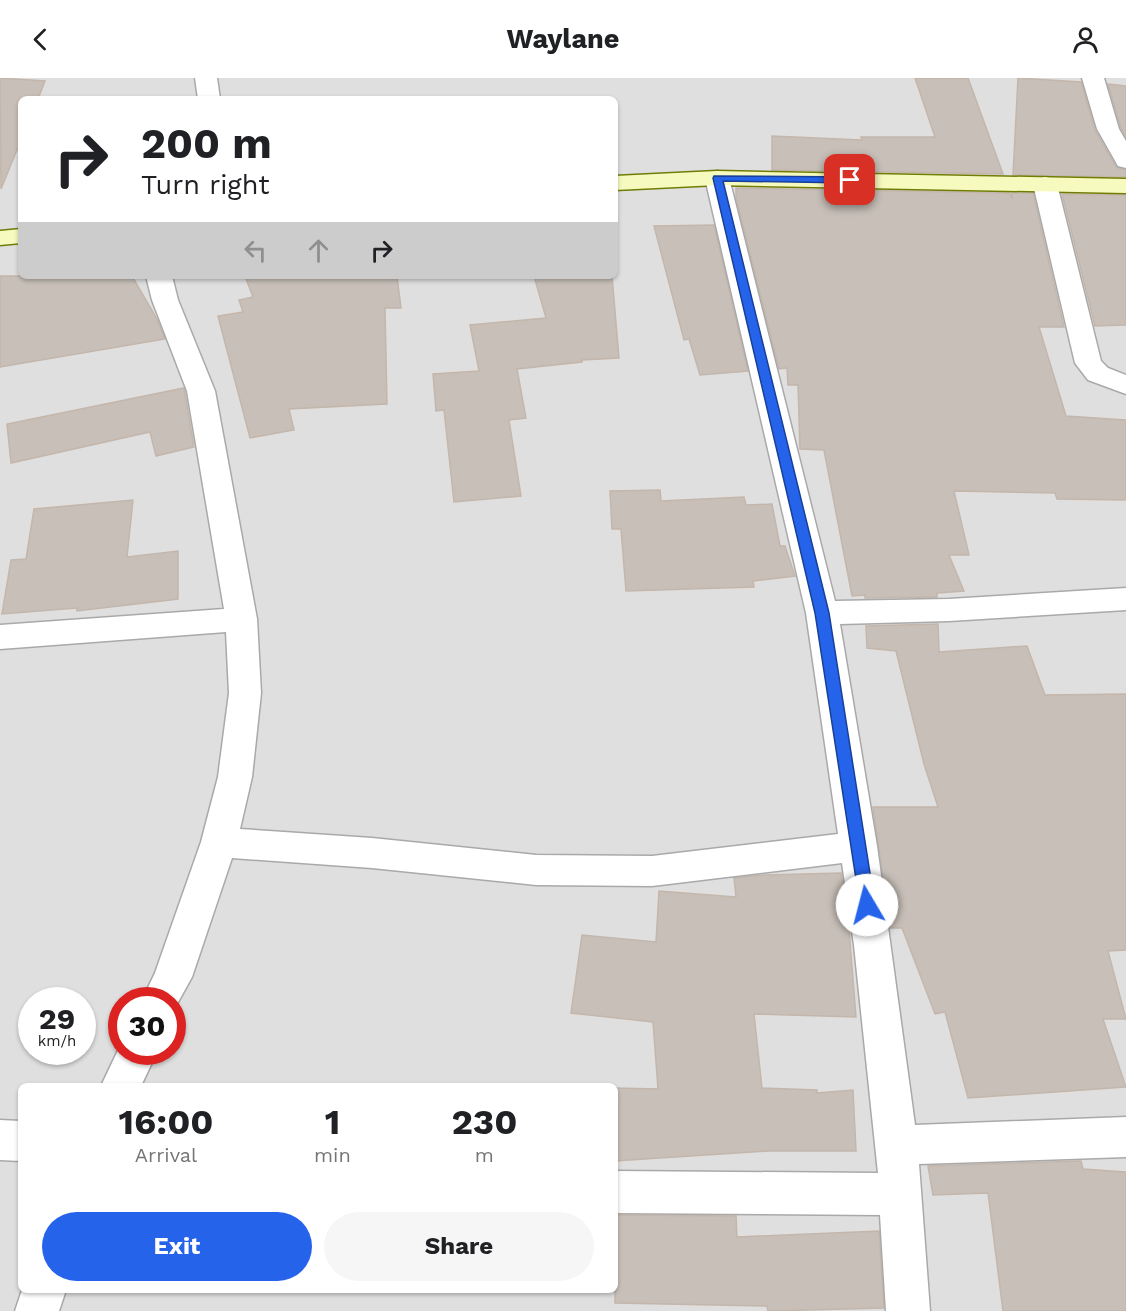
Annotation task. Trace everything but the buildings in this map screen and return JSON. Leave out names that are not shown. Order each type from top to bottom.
[{"type":"street","points":[[206,78],[209,96]]},
{"type":"street","points":[[1093,78],[1108,129],[1126,161]]},
{"type":"street","points":[[618,183],[717,178],[1126,186]]},
{"type":"street","points":[[717,178],[822,613],[859,846],[897,1145],[908,1311]]},
{"type":"street","points":[[1045,184],[1089,363],[1098,374],[1126,385]]},
{"type":"street","points":[[0,238],[18,236]]},
{"type":"street","points":[[160,279],[165,300],[201,391],[241,619],[245,693],[235,777],[219,842],[168,987]]},
{"type":"street","points":[[822,613],[949,610],[1126,599]]},
{"type":"street","points":[[0,637],[241,619]]},
{"type":"street","points":[[219,842],[372,853],[536,870],[641,871],[859,846]]},
{"type":"street","points":[[122,1083],[131,1065]]},
{"type":"street","points":[[897,1145],[1126,1137]]},
{"type":"street","points":[[0,1140],[18,1141]]},
{"type":"street","points":[[618,1191],[693,1195],[804,1192],[900,1194]]},
{"type":"street","points":[[37,1311],[43,1293]]},
{"type":"shaded area","points":[[0,78],[1126,78],[1126,1311],[0,1311]]},
{"type":"route","points":[[850,180],[717,178],[768,379],[822,613],[867,905]]}]
